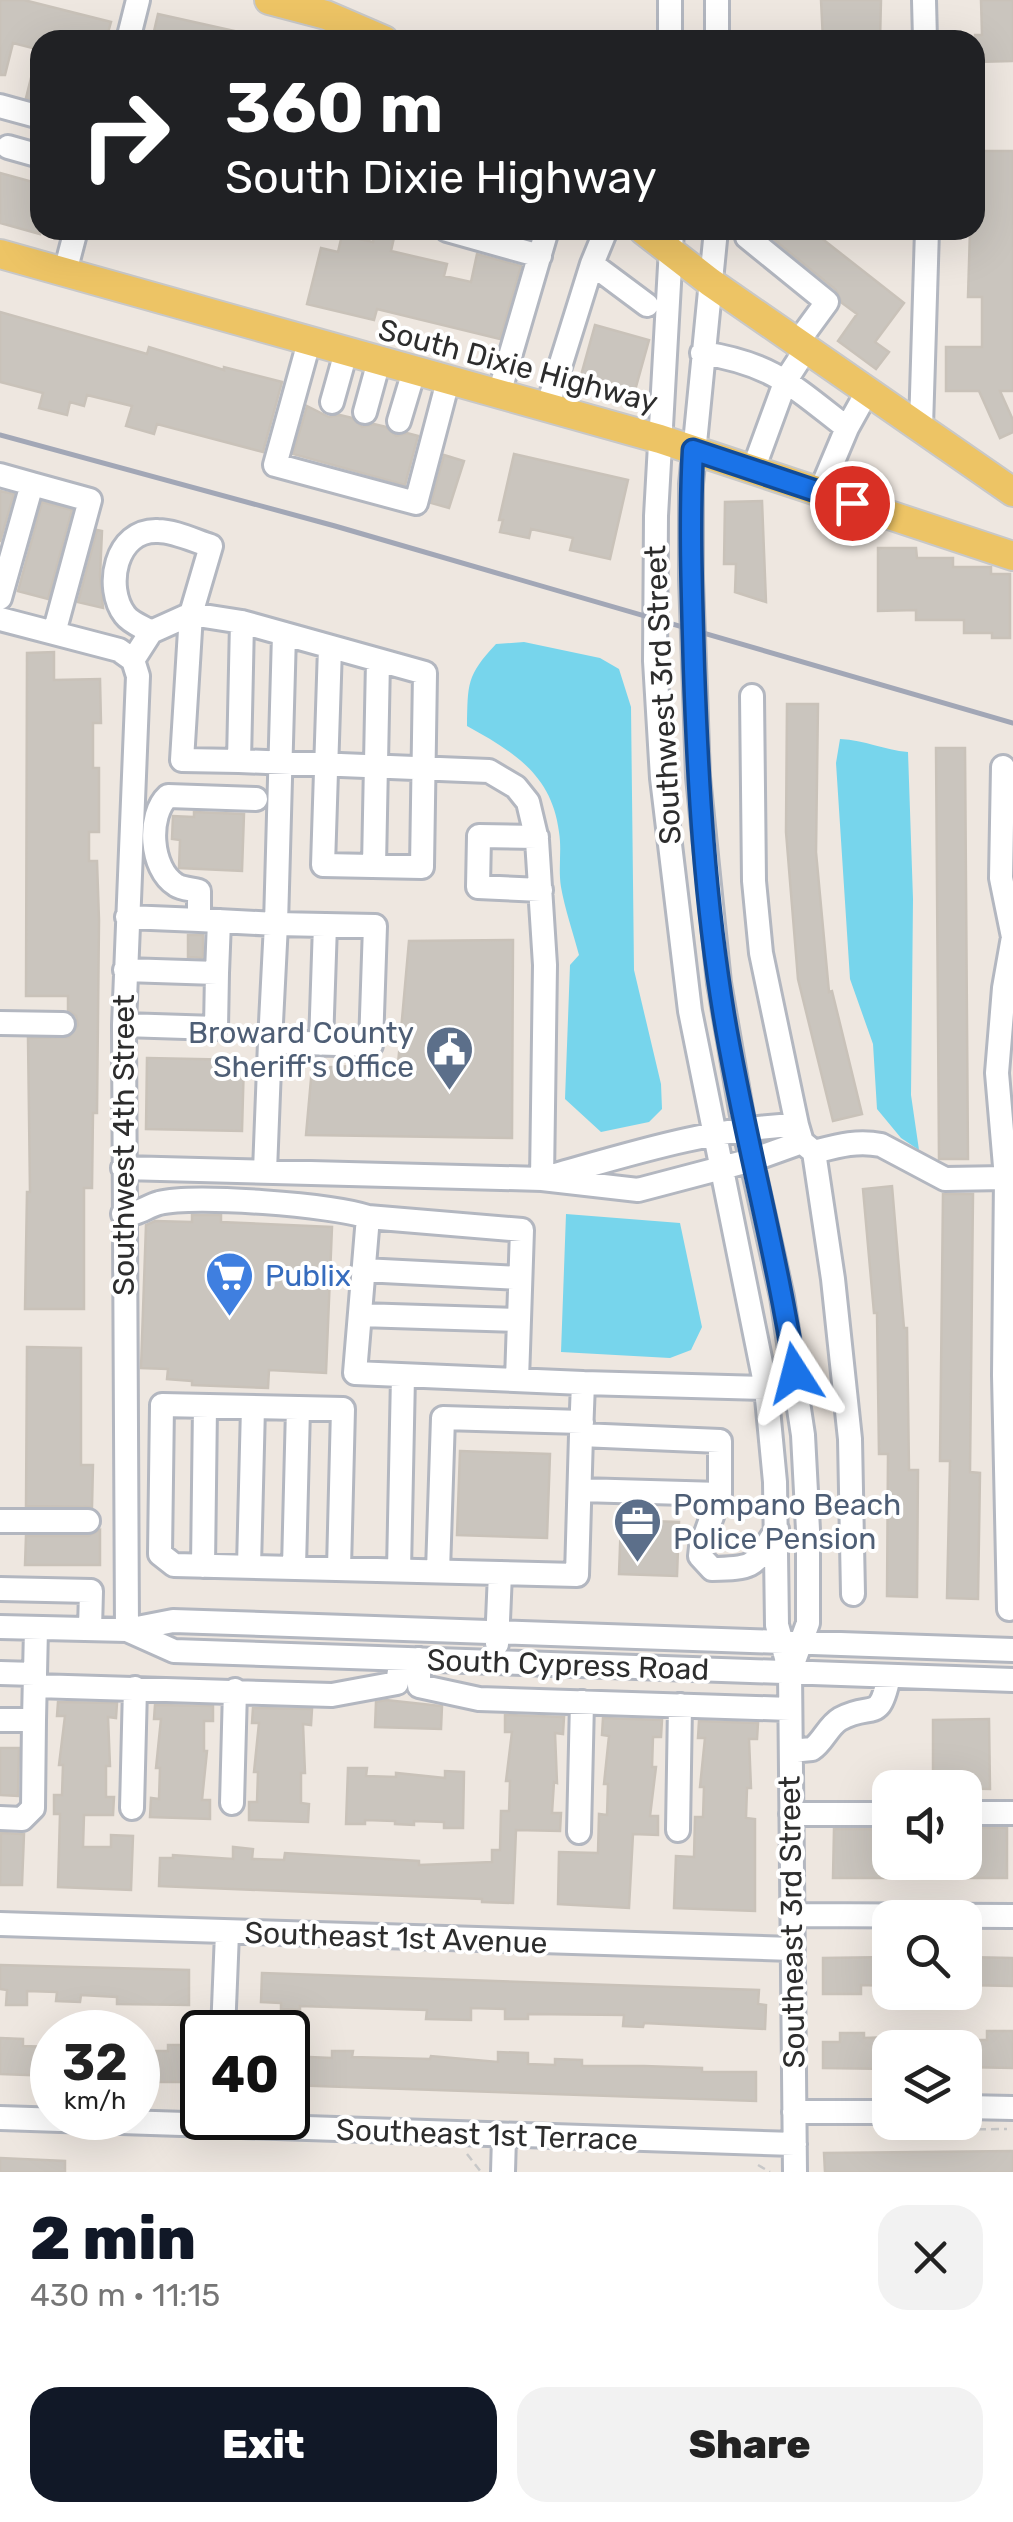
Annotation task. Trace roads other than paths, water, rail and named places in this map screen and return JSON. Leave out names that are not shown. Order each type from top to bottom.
[{"type":"main road","points":[[269,0],[326,15],[361,30]]},
{"type":"main road","points":[[672,241],[710,282],[1013,492]]},
{"type":"main road","name":"South Dixie Highway","points":[[0,254],[660,439],[1013,556]]},
{"type":"street","points":[[130,30],[138,0]]},
{"type":"street","points":[[670,0],[670,30]]},
{"type":"street","points":[[717,0],[717,30]]},
{"type":"street","points":[[924,0],[925,30]]},
{"type":"street","points":[[0,106],[30,114]]},
{"type":"street","points":[[8,147],[30,153]]},
{"type":"street","points":[[65,272],[73,240]]},
{"type":"street","points":[[483,240],[540,256]]},
{"type":"street","points":[[499,394],[544,240]]},
{"type":"street","points":[[547,408],[602,240]]},
{"type":"street","name":"Southwest 3rd Street","points":[[715,240],[693,450],[690,579],[701,827],[719,983],[744,1127],[782,1297],[803,1435],[808,1623],[792,1642],[790,1672]]},
{"type":"street","points":[[751,240],[827,302],[786,380],[753,470]]},
{"type":"street","points":[[922,427],[927,240]]},
{"type":"street","name":"Southwest 3rd Street","points":[[672,241],[655,565],[662,778],[684,972],[766,1388],[777,1528],[777,1625],[792,1642]]},
{"type":"street","points":[[592,264],[648,305]]},
{"type":"street","points":[[309,342],[276,465],[416,503],[448,380]]},
{"type":"street","points":[[332,402],[346,352]]},
{"type":"street","points":[[702,353],[744,360],[786,380],[846,428]]},
{"type":"street","points":[[364,412],[379,362]]},
{"type":"street","points":[[399,422],[414,371]]},
{"type":"street","points":[[820,492],[846,428],[867,392]]},
{"type":"street","points":[[0,475],[90,500],[54,633]]},
{"type":"street","points":[[0,598],[32,484]]},
{"type":"street","points":[[152,632],[127,618],[115,596],[116,562],[127,544],[157,530],[211,546],[191,614],[182,760],[489,772],[502,777],[528,802],[537,837],[545,965],[542,1178]]},
{"type":"street","points":[[0,619],[120,650],[133,660],[152,632],[191,614],[242,622],[425,673],[422,867],[323,865],[330,647]]},
{"type":"street","points":[[240,761],[242,622]]},
{"type":"street","points":[[265,1171],[284,634]]},
{"type":"street","name":"Southwest 4th Street","points":[[127,1630],[122,1168],[124,970],[138,676],[133,660]]},
{"type":"street","points":[[374,866],[378,660]]},
{"type":"street","points":[[752,696],[753,845],[761,953],[833,1279],[850,1439],[853,1594]]},
{"type":"street","points":[[1002,768],[1000,878],[1012,937],[997,1074],[1006,1178],[1004,1375],[1009,1609]]},
{"type":"street","points":[[124,1026],[216,1028],[217,973],[209,921],[200,891],[178,886],[161,867],[156,854],[157,814],[168,796],[256,799]]},
{"type":"street","points":[[537,837],[479,836],[478,887],[541,890]]},
{"type":"street","points":[[127,917],[375,926],[371,1045],[270,1042]]},
{"type":"street","points":[[321,1044],[325,925]]},
{"type":"street","points":[[124,970],[217,973]]},
{"type":"street","points":[[0,1023],[63,1024]]},
{"type":"street","points":[[542,1178],[744,1127],[804,1140],[870,1142],[944,1179],[1006,1178]]},
{"type":"street","points":[[122,1168],[542,1178],[638,1190],[752,1160],[804,1140]]},
{"type":"street","points":[[123,1214],[136,1215],[158,1204],[196,1201],[343,1209],[368,1217],[522,1230],[517,1380]]},
{"type":"street","points":[[339,1568],[343,1409],[355,1374],[368,1217]]},
{"type":"street","points":[[363,1270],[520,1278]]},
{"type":"street","points":[[360,1315],[519,1320]]},
{"type":"street","points":[[355,1374],[766,1388]]},
{"type":"street","points":[[398,1570],[403,1376]]},
{"type":"street","points":[[438,1571],[445,1377]]},
{"type":"street","points":[[162,1404],[160,1554],[174,1565],[577,1575],[583,1383]]},
{"type":"street","points":[[125,1404],[343,1409]]},
{"type":"street","points":[[203,1566],[205,1406]]},
{"type":"street","points":[[250,1566],[253,1407]]},
{"type":"street","points":[[294,1567],[298,1408]]},
{"type":"street","points":[[444,1418],[720,1441],[720,1494],[700,1556],[712,1568],[741,1568],[756,1563],[777,1528]]},
{"type":"street","points":[[580,1490],[720,1494]]},
{"type":"street","points":[[0,1522],[88,1521]]},
{"type":"street","points":[[505,1663],[507,1573]]},
{"type":"street","points":[[0,1590],[90,1591],[90,1629]]},
{"type":"street","name":"South Cypress Road","points":[[0,1627],[127,1630],[173,1621],[1013,1650]]},
{"type":"street","points":[[0,1818],[22,1819],[33,1808],[36,1628]]},
{"type":"street","name":"South Cypress Road","points":[[127,1630],[174,1651],[1013,1680]]},
{"type":"street","points":[[0,1673],[35,1680],[135,1688],[332,1695],[397,1683],[410,1659]]},
{"type":"street","points":[[410,1659],[418,1686],[479,1699],[790,1709]]},
{"type":"street","name":"Southeast 3rd Street","points":[[790,1672],[795,2172]]},
{"type":"street","points":[[790,1751],[818,1746],[838,1720],[844,1674]]},
{"type":"street","points":[[838,1720],[884,1703],[889,1676]]},
{"type":"street","points":[[132,1808],[135,1688]]},
{"type":"street","points":[[232,1803],[234,1690]]},
{"type":"street","points":[[579,1832],[582,1702]]},
{"type":"street","points":[[678,1830],[680,1706]]},
{"type":"street","points":[[0,1720],[34,1720]]},
{"type":"street","points":[[982,1813],[1013,1813]]},
{"type":"street","points":[[791,1814],[872,1814]]},
{"type":"street","points":[[792,1916],[1013,1916]]},
{"type":"street","name":"Southeast 1st Avenue","points":[[0,1924],[792,1949]]},
{"type":"street","points":[[224,2010],[226,1933]]},
{"type":"street","points":[[982,2107],[1013,2108]]},
{"type":"street","points":[[794,2112],[872,2119]]},
{"type":"street","name":"Southeast 1st Terrace","points":[[0,2118],[180,2121]]},
{"type":"street","name":"Southeast 1st Terrace","points":[[310,2126],[795,2144]]},
{"type":"street","points":[[504,2136],[504,2172]]},
{"type":"water","points":[[524,642],[600,658],[619,669],[631,707],[634,970],[661,1084],[662,1109],[649,1122],[601,1132],[565,1099],[570,965],[579,955],[561,887],[555,812],[528,767],[467,726],[469,690],[479,664],[496,644]]},
{"type":"water","points":[[840,739],[908,752],[913,899],[911,1095],[919,1150],[901,1138],[877,1109],[873,1044],[850,979],[836,763]]},
{"type":"water","points":[[566,1214],[680,1223],[702,1327],[691,1350],[670,1358],[561,1352]]},
{"type":"railway","points":[[0,435],[335,526],[1013,723]]},
{"type":"place","name":"Broward County Sheriff's Office","points":[[449,1092]]},
{"type":"place","name":"Publix","points":[[230,1318]]},
{"type":"place","name":"Pompano Beach Police Pension","points":[[638,1564]]}]
